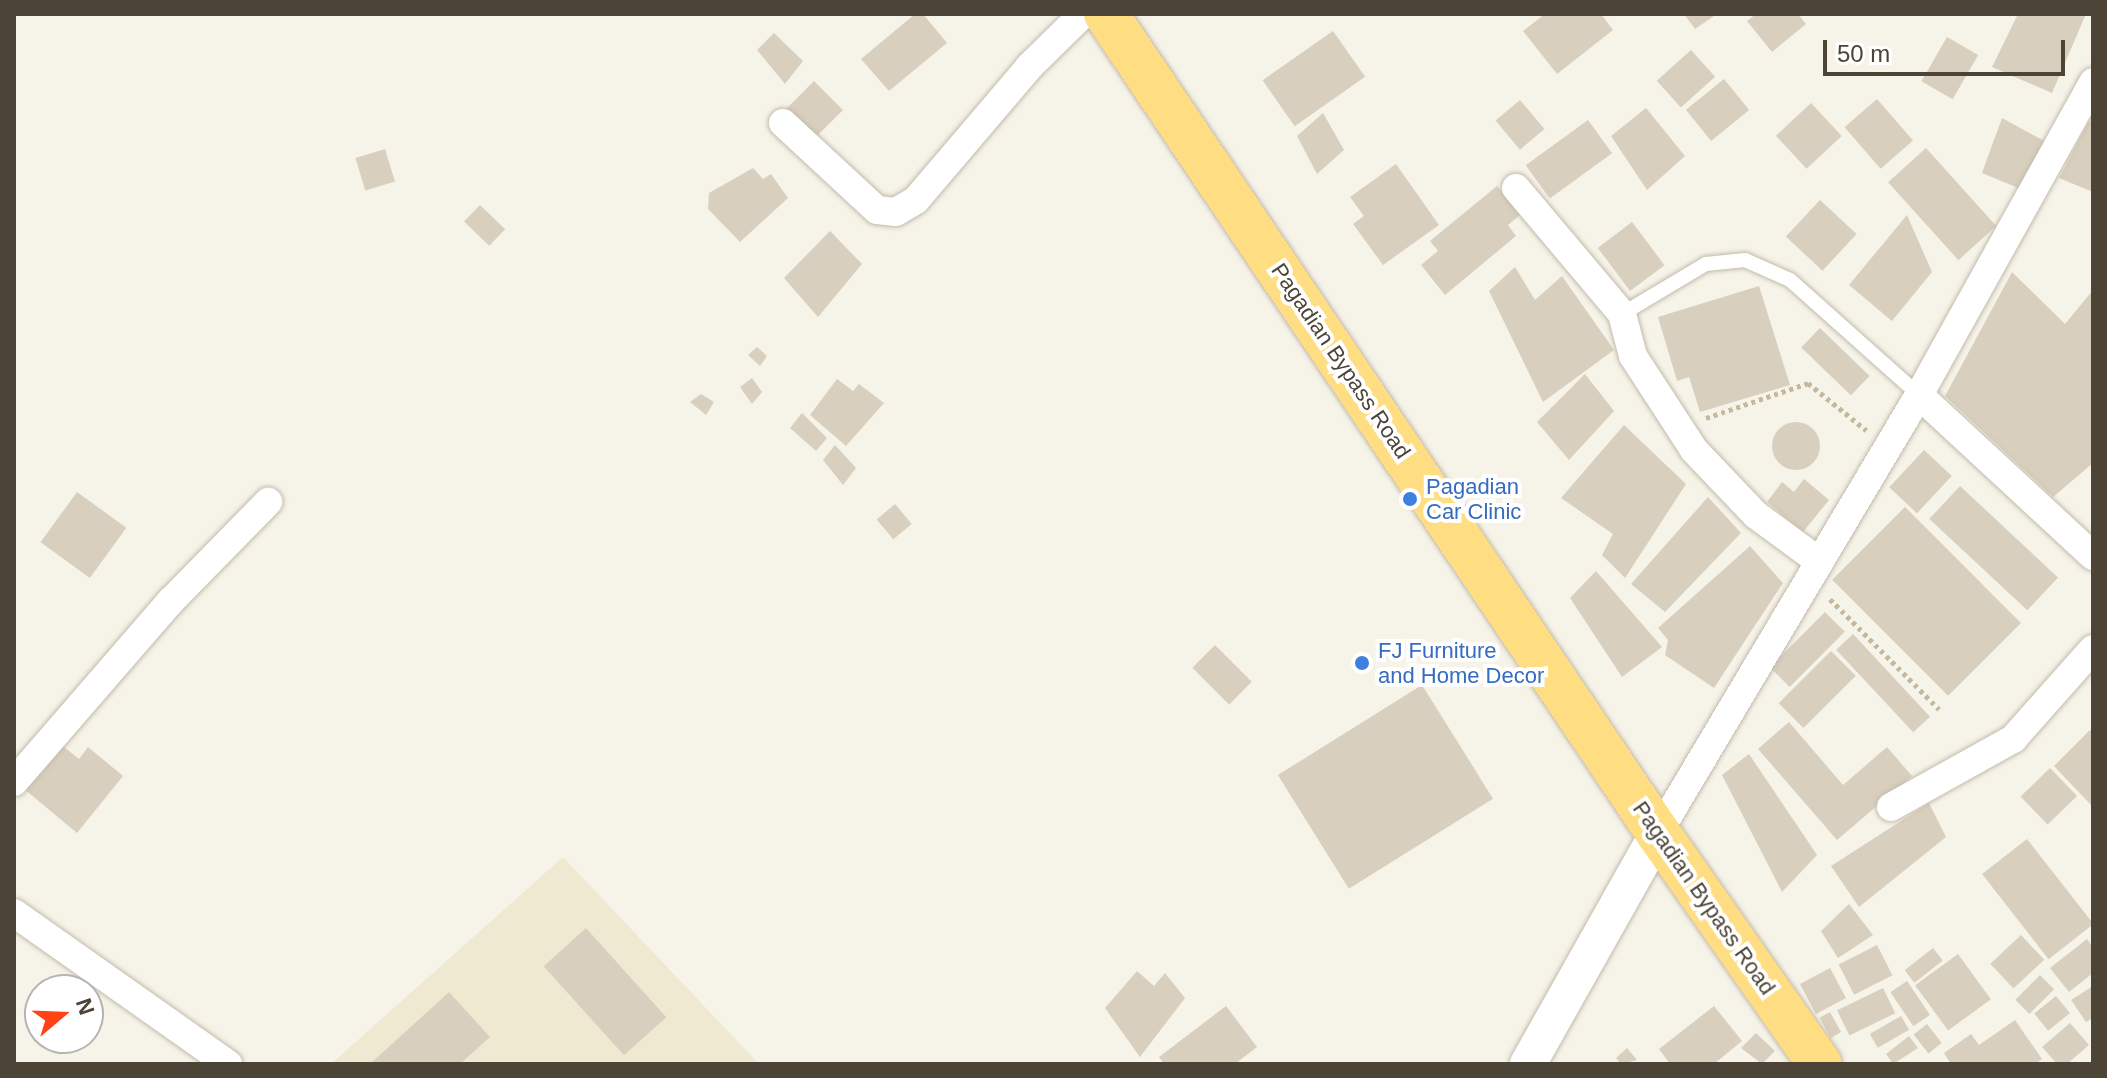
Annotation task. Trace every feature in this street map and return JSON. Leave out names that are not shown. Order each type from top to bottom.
[{"type":"highway","name":"Pagadian Bypass Road","points":[[1106,14],[1658,833],[1820,1064]]},
{"type":"street","points":[[783,123],[877,210],[896,212],[916,200],[1029,67],[1083,14]]},
{"type":"street","points":[[1528,1064],[1658,833],[1919,395],[2093,82]]},
{"type":"street","points":[[1516,188],[1622,314],[1633,356],[1679,427],[1756,515],[1815,571]]},
{"type":"street","points":[[1919,395],[2093,556]]},
{"type":"street","points":[[14,782],[171,601],[268,502]]},
{"type":"street","points":[[1891,807],[2013,739],[2093,649]]},
{"type":"street","points":[[14,913],[228,1064]]},
{"type":"lane","points":[[1622,314],[1706,264],[1745,260],[1790,280],[1919,395]]},
{"type":"path","points":[[1679,427],[1808,383],[1887,448]]},
{"type":"path","points":[[1815,571],[1939,709]]},
{"type":"shaded area","points":[[563,857],[759,1064],[331,1064]]},
{"type":"building","points":[[915,14],[923,14],[947,43],[889,91],[861,59]]},
{"type":"building","points":[[1545,14],[1601,14],[1613,30],[1557,74],[1523,31]]},
{"type":"building","points":[[1684,14],[1717,14],[1695,29]]},
{"type":"building","points":[[1756,14],[1798,14],[1806,24],[1772,52],[1747,21]]},
{"type":"building","points":[[2018,14],[2086,14],[2052,93],[1992,67]]},
{"type":"building","points":[[1333,31],[1365,77],[1295,126],[1263,80]]},
{"type":"building","points":[[774,33],[803,61],[785,84],[757,50]]},
{"type":"building","points":[[1947,37],[1978,55],[1953,99],[1922,81]]},
{"type":"building","points":[[1691,50],[1715,77],[1681,108],[1657,81]]},
{"type":"building","points":[[1724,79],[1749,110],[1711,141],[1686,110]]},
{"type":"building","points":[[814,81],[843,110],[813,140],[784,111]]},
{"type":"building","points":[[1877,99],[1913,141],[1881,169],[1845,127]]},
{"type":"building","points":[[1520,100],[1544,129],[1520,150],[1495,121]]},
{"type":"building","points":[[1811,103],[1842,136],[1807,169],[1776,136]]},
{"type":"building","points":[[1646,108],[1685,156],[1647,190],[1611,136]]},
{"type":"building","points":[[1323,113],[1344,150],[1317,174],[1297,136]]},
{"type":"building","points":[[2002,118],[2048,143],[2023,190],[1982,173]]},
{"type":"building","points":[[1588,120],[1612,153],[1550,198],[1526,165]]},
{"type":"building","points":[[2089,121],[2093,123],[2093,192],[2059,178]]},
{"type":"building","points":[[1926,148],[1996,226],[1958,260],[1888,182]]},
{"type":"building","points":[[385,149],[395,182],[365,191],[355,158]]},
{"type":"building","points":[[1396,164],[1439,225],[1383,265],[1353,224],[1364,216],[1350,197]]},
{"type":"building","points":[[753,168],[763,179],[771,174],[788,198],[740,242],[708,209],[709,193]]},
{"type":"building","points":[[1497,186],[1520,215],[1508,225],[1516,236],[1445,295],[1421,265],[1438,251],[1430,241]]},
{"type":"building","points":[[1820,200],[1857,234],[1822,271],[1786,237]]},
{"type":"building","points":[[480,205],[505,229],[489,246],[464,222]]},
{"type":"building","points":[[1907,215],[1932,272],[1892,321],[1849,285]]},
{"type":"building","points":[[1632,222],[1664,265],[1630,291],[1598,248]]},
{"type":"building","points":[[830,231],[862,264],[818,317],[784,278]]},
{"type":"building","points":[[1515,267],[1535,300],[1562,276],[1614,350],[1543,402],[1489,291]]},
{"type":"building","points":[[2012,272],[2065,324],[2093,290],[2093,463],[2053,497],[1945,396]]},
{"type":"building","points":[[1759,286],[1790,385],[1700,412],[1689,377],[1677,381],[1658,317]]},
{"type":"building","points":[[1820,328],[1870,376],[1851,395],[1801,347]]},
{"type":"building","points":[[757,347],[767,356],[760,366],[748,355]]},
{"type":"building","points":[[1585,374],[1614,411],[1569,460],[1537,422]]},
{"type":"building","points":[[752,378],[762,392],[752,404],[740,387]]},
{"type":"building","points":[[837,379],[853,391],[859,384],[884,403],[846,446],[810,415]]},
{"type":"building","points":[[701,394],[714,402],[706,415],[690,402]]},
{"type":"building","points":[[802,413],[827,438],[816,451],[790,428]]},
{"type":"building","points":[[1796,422],[1813,429],[1820,446],[1813,463],[1796,470],[1779,463],[1772,446],[1779,429]]},
{"type":"building","points":[[1624,425],[1686,484],[1625,578],[1602,555],[1613,534],[1561,498]]},
{"type":"building","points":[[835,445],[856,468],[843,485],[823,460]]},
{"type":"building","points":[[1924,450],[1952,476],[1917,513],[1889,487]]},
{"type":"building","points":[[1804,479],[1829,500],[1803,532],[1767,502],[1782,482],[1794,492]]},
{"type":"building","points":[[1960,486],[2058,577],[2027,610],[1929,519]]},
{"type":"building","points":[[77,492],[126,528],[90,578],[41,542]]},
{"type":"building","points":[[1708,497],[1741,533],[1665,612],[1631,584]]},
{"type":"building","points":[[895,504],[912,524],[893,539],[877,519]]},
{"type":"building","points":[[1905,507],[2021,623],[1948,696],[1832,580]]},
{"type":"building","points":[[1750,546],[1783,583],[1714,688],[1665,655],[1668,640],[1658,628]]},
{"type":"building","points":[[1596,571],[1662,647],[1622,677],[1570,598]]},
{"type":"building","points":[[1825,612],[1845,632],[1790,687],[1770,667]]},
{"type":"building","points":[[1853,634],[1930,717],[1913,732],[1836,650]]},
{"type":"building","points":[[1215,645],[1252,682],[1229,704],[1192,668]]},
{"type":"building","points":[[1831,651],[1856,676],[1803,728],[1779,703]]},
{"type":"building","points":[[1422,685],[1493,799],[1349,889],[1278,775]]},
{"type":"building","points":[[1789,722],[1843,785],[1887,747],[1912,776],[1837,840],[1758,749]]},
{"type":"building","points":[[2090,730],[2093,734],[2093,807],[2054,766]]},
{"type":"building","points":[[59,743],[79,759],[88,747],[123,776],[77,833],[23,788]]},
{"type":"building","points":[[1749,754],[1817,855],[1782,892],[1722,775]]},
{"type":"building","points":[[2050,768],[2077,796],[2048,825],[2021,796]]},
{"type":"building","points":[[1929,803],[1946,837],[1859,907],[1831,866]]},
{"type":"building","points":[[2027,839],[2093,923],[2049,959],[1982,874]]},
{"type":"building","points":[[1849,904],[1873,935],[1838,958],[1821,931]]},
{"type":"building","points":[[586,928],[666,1017],[624,1055],[544,966]]},
{"type":"building","points":[[2021,935],[2044,960],[2013,989],[1990,964]]},
{"type":"building","points":[[2087,939],[2093,947],[2093,973],[2069,992],[2050,968]]},
{"type":"building","points":[[1877,945],[1892,975],[1854,995],[1839,965]]},
{"type":"building","points":[[1933,948],[1943,961],[1914,983],[1905,970]]},
{"type":"building","points":[[1958,954],[1991,999],[1948,1030],[1915,985]]},
{"type":"building","points":[[1830,968],[1846,998],[1816,1014],[1800,984]]},
{"type":"building","points":[[1137,971],[1154,986],[1165,973],[1185,998],[1140,1057],[1105,1008]]},
{"type":"building","points":[[2040,975],[2054,989],[2029,1014],[2015,1000]]},
{"type":"building","points":[[1907,981],[1930,1015],[1913,1026],[1890,992]]},
{"type":"building","points":[[2093,986],[2093,1018],[2086,1022],[2071,1000]]},
{"type":"building","points":[[1883,988],[1895,1013],[1849,1036],[1837,1010]]},
{"type":"building","points":[[449,992],[490,1037],[460,1064],[370,1064]]},
{"type":"building","points":[[2056,996],[2070,1013],[2048,1031],[2034,1014]]},
{"type":"building","points":[[1226,1006],[1257,1047],[1235,1064],[1164,1064],[1159,1057]]},
{"type":"building","points":[[1714,1006],[1742,1041],[1714,1064],[1670,1064],[1659,1049]]},
{"type":"building","points":[[1830,1012],[1841,1032],[1831,1038],[1820,1018]]},
{"type":"building","points":[[1901,1016],[1909,1030],[1878,1048],[1870,1034]]},
{"type":"building","points":[[2015,1020],[2042,1059],[2035,1064],[1951,1064],[1944,1053],[1971,1034],[1979,1045]]},
{"type":"building","points":[[2070,1023],[2089,1045],[2067,1064],[2057,1064],[2042,1047]]},
{"type":"building","points":[[1927,1024],[1942,1043],[1928,1053],[1914,1034]]},
{"type":"building","points":[[1756,1033],[1775,1051],[1762,1064],[1741,1048]]},
{"type":"building","points":[[1909,1036],[1918,1048],[1893,1064],[1886,1054]]},
{"type":"building","points":[[1627,1048],[1637,1060],[1621,1064],[1616,1058]]},
{"type":"place","name":"Pagadian Car Clinic","points":[[1410,499]]},
{"type":"place","name":"FJ Furniture and Home Decor","points":[[1362,663]]}]
